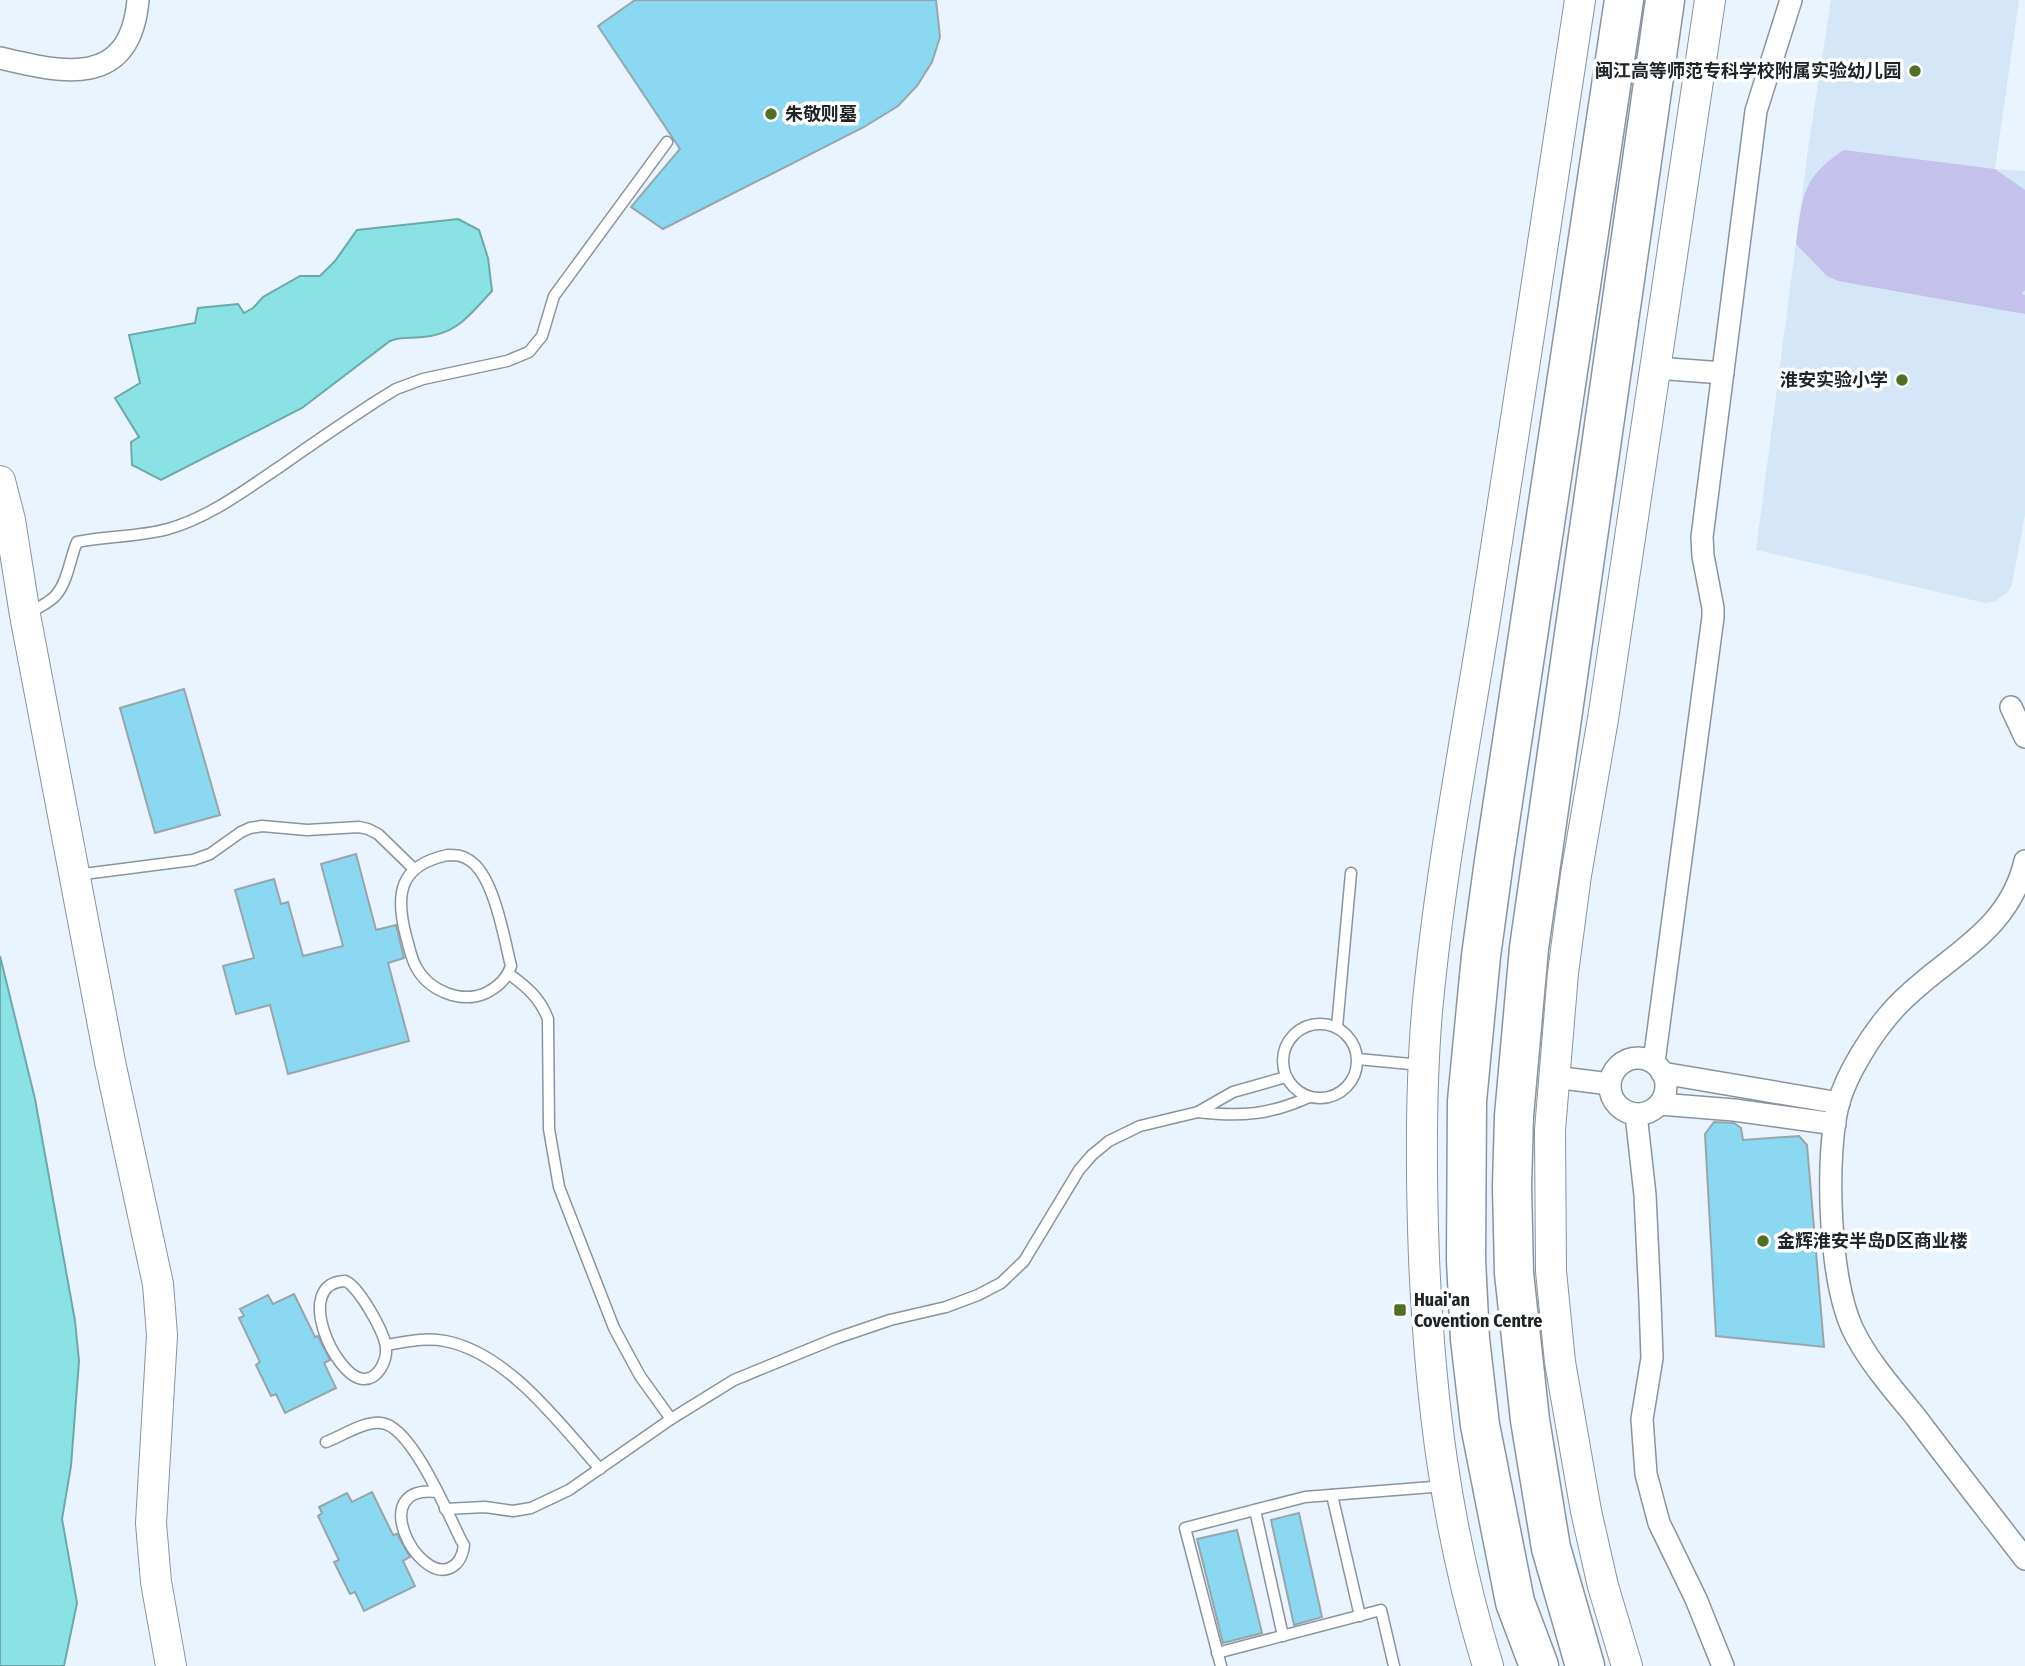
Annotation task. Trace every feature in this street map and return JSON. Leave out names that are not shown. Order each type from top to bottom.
[{"type":"highway","points":[[1539,1666],[1515,1602],[1479,1425],[1466,1260],[1466,1101],[1480,956],[1624,0]]},
{"type":"highway","points":[[1585,1666],[1551,1548],[1530,1420],[1514,1273],[1514,1116],[1529,948],[1665,0]]},
{"type":"main road","points":[[1488,1666],[1460,1561],[1445,1486],[1428,1354],[1422,1164],[1427,1013],[1450,824],[1478,662],[1580,0]]},
{"type":"main road","points":[[1627,1666],[1603,1586],[1586,1511],[1554,1318],[1544,1076],[1603,719],[1710,0]]},
{"type":"main road","points":[[0,481],[10,520],[25,615],[110,1062],[154,1262],[162,1335],[151,1523],[156,1582],[171,1666]]},
{"type":"main road","points":[[1425,1065],[1460,1067]]},
{"type":"street","points":[[0,58],[65,71],[110,61],[128,37],[134,23],[138,0]]},
{"type":"street","points":[[1791,0],[1756,111],[1703,537],[1703,556],[1713,617],[1658,1068],[1666,1088],[1660,1104],[1653,1110],[1636,1114],[1620,1107],[1611,1093],[1610,1084],[1618,1066],[1626,1061],[1644,1058],[1658,1068],[1837,1113]]},
{"type":"street","points":[[1656,368],[1723,373]]},
{"type":"street","points":[[2011,707],[2025,737]]},
{"type":"street","points":[[2025,861],[2013,892],[1994,922],[1969,947],[1908,994],[1888,1016],[1865,1051],[1837,1113],[1831,1201],[1842,1293],[1853,1329],[1882,1373],[2025,1559]]},
{"type":"street","points":[[1544,1076],[1610,1084]]},
{"type":"street","points":[[1660,1104],[1734,1110],[1837,1113]]},
{"type":"street","points":[[1636,1114],[1645,1195],[1651,1312],[1652,1358],[1642,1419],[1646,1474],[1659,1523],[1696,1599],[1723,1666]]},
{"type":"lane","points":[[25,615],[56,596],[78,542],[98,538],[133,537],[192,520],[241,495],[397,389],[423,379],[507,361],[529,352],[542,336],[554,296],[667,142]]},
{"type":"lane","points":[[74,876],[192,860],[210,855],[241,832],[261,826],[307,830],[368,828],[378,834],[414,869]]},
{"type":"lane","points":[[448,855],[459,855],[477,867],[489,885],[511,966],[509,974],[492,990],[469,998],[444,992],[430,985],[422,977],[415,966],[403,923],[400,898],[401,888],[414,869],[424,862],[448,855]]},
{"type":"lane","points":[[1336,1027],[1351,873]]},
{"type":"lane","points":[[509,974],[533,994],[543,1007],[548,1020],[552,1149],[559,1187],[573,1226],[614,1328],[640,1376],[671,1419]]},
{"type":"lane","points":[[1314,1024],[1336,1027],[1352,1040],[1358,1059],[1352,1082],[1333,1097],[1321,1099],[1300,1093],[1286,1077],[1283,1066],[1283,1054],[1294,1034],[1303,1027],[1314,1024]]},
{"type":"lane","points":[[1358,1059],[1425,1065]]},
{"type":"lane","points":[[445,1509],[485,1507],[521,1511],[569,1490],[671,1419],[734,1380],[863,1329],[946,1307],[978,1295],[1001,1283],[1024,1261],[1066,1188],[1092,1155],[1109,1141],[1131,1130],[1198,1112],[1233,1092],[1286,1077]]},
{"type":"lane","points":[[1198,1112],[1248,1115],[1278,1110],[1309,1097]]},
{"type":"lane","points":[[338,1282],[350,1283],[356,1287],[386,1345],[384,1361],[376,1375],[363,1379],[349,1374],[342,1366],[320,1322],[319,1305],[327,1290],[338,1282]]},
{"type":"lane","points":[[386,1345],[423,1339],[443,1340],[477,1352],[522,1385],[600,1469]]},
{"type":"lane","points":[[326,1442],[379,1422],[396,1428],[413,1447],[437,1492],[464,1545],[460,1559],[448,1569],[439,1570],[425,1562],[416,1552],[400,1519],[404,1503],[410,1497],[424,1491],[437,1492]]},
{"type":"lane","points":[[1221,1666],[1185,1528],[1305,1497],[1445,1486]]},
{"type":"lane","points":[[1332,1495],[1360,1616]]},
{"type":"lane","points":[[1255,1510],[1283,1636]]},
{"type":"lane","points":[[1217,1653],[1381,1610],[1394,1666]]},
{"type":"shaded area","name":"淮安实验小学","points":[[1831,0],[2019,0],[1995,169],[2025,171],[2025,515],[2012,584],[2008,592],[1996,601],[1985,603],[1756,550],[1809,142]]},
{"type":"shaded area","points":[[1844,150],[1995,169],[2025,190],[2025,290],[2022,294],[2025,295],[2025,314],[1838,281],[1827,276],[1796,244],[1800,213],[1806,190],[1812,180],[1819,170]]},
{"type":"water","points":[[458,219],[479,230],[488,258],[492,291],[470,315],[445,332],[390,341],[302,408],[161,480],[132,465],[131,442],[139,437],[115,398],[140,383],[129,335],[195,323],[198,308],[238,304],[244,313],[263,297],[300,276],[320,276],[335,261],[357,230]]},
{"type":"water","points":[[0,956],[35,1099],[75,1321],[79,1361],[71,1466],[62,1519],[77,1603],[64,1666],[0,1666]]},
{"type":"building","name":"朱敬则墓","points":[[635,0],[936,0],[940,37],[932,62],[917,86],[898,106],[864,127],[663,229],[631,207],[680,149],[598,26]]},
{"type":"building","points":[[184,689],[220,815],[155,833],[120,708]]},
{"type":"building","points":[[356,854],[376,930],[396,925],[404,958],[388,963],[409,1041],[288,1074],[270,1005],[236,1014],[223,966],[254,958],[235,890],[274,879],[281,904],[288,902],[303,956],[343,946],[321,864]]},
{"type":"building","name":"金辉淮安半岛D区商业楼","points":[[1714,1122],[1734,1123],[1741,1128],[1743,1140],[1799,1136],[1807,1145],[1824,1347],[1716,1336],[1705,1134]]},
{"type":"building","points":[[294,1294],[315,1337],[318,1336],[330,1360],[324,1363],[336,1388],[285,1413],[276,1394],[271,1396],[256,1365],[260,1362],[239,1318],[244,1316],[240,1309],[268,1295],[273,1304]]},
{"type":"building","points":[[372,1492],[393,1535],[397,1534],[410,1557],[403,1561],[415,1586],[364,1611],[355,1592],[350,1594],[334,1562],[339,1560],[318,1516],[322,1513],[319,1507],[347,1493],[352,1502]]},
{"type":"building","points":[[1299,1513],[1322,1617],[1294,1625],[1271,1520]]},
{"type":"building","points":[[1237,1530],[1262,1633],[1223,1643],[1197,1539]]},
{"type":"tunnel","points":[[1460,1067],[1534,1075]]},
{"type":"place","name":"闽江高等师范专科学校附属实验幼儿园","points":[[1915,71]]},
{"type":"place","name":"朱敬则墓","points":[[771,114]]},
{"type":"place","name":"淮安实验小学","points":[[1902,380]]},
{"type":"place","name":"金辉淮安半岛D区商业楼","points":[[1763,1241]]},
{"type":"place","name":"Huai'an Covention Centre","points":[[1400,1310]]}]
